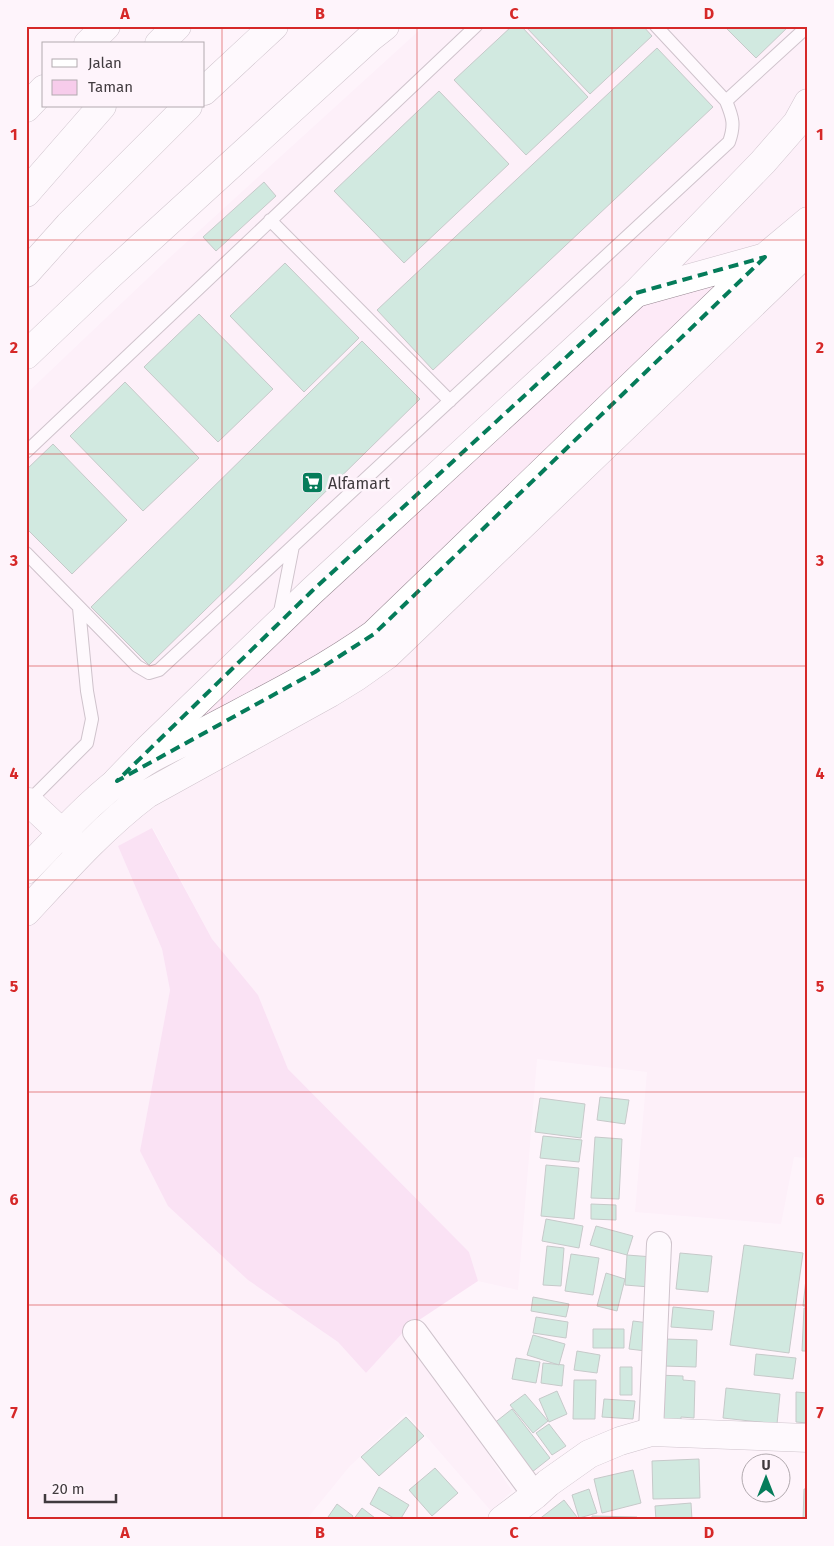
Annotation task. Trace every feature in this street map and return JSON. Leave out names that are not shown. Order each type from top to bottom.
[{"type":"main road","points":[[90,42],[106,26]]},
{"type":"main road","points":[[161,42],[176,26]]},
{"type":"main road","points":[[205,90],[274,26]]},
{"type":"main road","points":[[26,355],[110,275],[385,26]]},
{"type":"main road","points":[[26,86],[42,76]]},
{"type":"main road","points":[[26,108],[42,91]]},
{"type":"main road","points":[[26,870],[146,750],[312,591],[636,293],[763,162],[796,122],[808,104]]},
{"type":"main road","points":[[26,193],[100,108]]},
{"type":"main road","points":[[26,273],[69,225],[186,108]]},
{"type":"main road","points":[[117,781],[145,762],[343,656],[374,634],[765,257],[808,221]]},
{"type":"main road","points":[[636,293],[808,244]]},
{"type":"main road","points":[[26,912],[82,851],[121,814],[147,794],[330,693],[387,655],[808,251]]},
{"type":"main road","points":[[28,801],[82,851]]},
{"type":"main road","points":[[502,1520],[548,1483],[589,1454],[651,1432],[808,1438]]},
{"type":"street","points":[[651,1432],[659,1244]]},
{"type":"street","points":[[415,1332],[535,1495]]},
{"type":"lane","points":[[26,452],[476,26]]},
{"type":"lane","points":[[26,553],[137,666],[149,673],[159,670],[729,142],[734,128],[726,101],[656,26]]},
{"type":"lane","points":[[726,101],[808,26]]},
{"type":"lane","points":[[270,220],[450,401]]},
{"type":"lane","points":[[277,626],[293,546]]},
{"type":"lane","points":[[28,801],[87,743],[92,719],[87,691],[80,608]]},
{"type":"highlighted area","points":[[765,257],[374,634],[315,672],[117,781],[312,591],[636,293]]},
{"type":"shaded area","points":[[424,26],[808,26],[808,1158],[794,1157],[781,1224],[635,1212],[647,1072],[537,1059],[518,1290],[478,1281],[469,1252],[288,1069],[258,995],[212,939],[153,828],[118,846],[162,949],[170,990],[140,1151],[248,1280],[338,1342],[366,1373],[407,1328],[512,1491],[491,1511],[406,1413],[349,1467],[306,1520],[26,1520],[26,394],[167,260]]},
{"type":"green space","points":[[152,828],[212,939],[258,995],[288,1069],[469,1252],[478,1281],[407,1328],[366,1373],[338,1342],[248,1280],[168,1206],[140,1151],[170,990],[162,949],[118,846]]},
{"type":"building","points":[[512,26],[521,26],[588,97],[526,155],[454,80]]},
{"type":"building","points":[[525,26],[643,26],[652,36],[590,94]]},
{"type":"building","points":[[724,26],[789,26],[756,58]]},
{"type":"building","points":[[657,48],[713,107],[433,370],[377,310]]},
{"type":"building","points":[[439,91],[509,164],[404,263],[334,191]]},
{"type":"building","points":[[264,182],[276,196],[216,251],[203,237]]},
{"type":"building","points":[[285,263],[359,338],[304,392],[230,316]]},
{"type":"building","points":[[199,314],[273,389],[218,442],[144,367]]},
{"type":"building","points":[[362,341],[420,399],[149,665],[91,607]]},
{"type":"building","points":[[125,382],[199,458],[143,511],[70,436]]},
{"type":"building","points":[[53,444],[127,520],[72,574],[26,528],[26,470]]},
{"type":"building","points":[[600,1097],[629,1100],[625,1124],[597,1120]]},
{"type":"building","points":[[540,1098],[585,1104],[581,1138],[535,1132]]},
{"type":"building","points":[[543,1136],[582,1140],[579,1162],[540,1158]]},
{"type":"building","points":[[595,1137],[622,1139],[619,1199],[591,1198]]},
{"type":"building","points":[[546,1165],[579,1168],[574,1219],[541,1216]]},
{"type":"building","points":[[591,1204],[616,1205],[616,1220],[591,1219]]},
{"type":"building","points":[[546,1219],[583,1226],[579,1248],[542,1241]]},
{"type":"building","points":[[596,1226],[633,1236],[627,1255],[590,1245]]},
{"type":"building","points":[[744,1245],[803,1253],[789,1353],[730,1345]]},
{"type":"building","points":[[547,1246],[564,1248],[561,1286],[543,1285]]},
{"type":"building","points":[[680,1253],[712,1256],[708,1292],[676,1289]]},
{"type":"building","points":[[571,1254],[599,1258],[593,1295],[565,1291]]},
{"type":"building","points":[[627,1255],[653,1257],[650,1287],[625,1285]]},
{"type":"building","points":[[606,1273],[625,1279],[617,1311],[597,1306]]},
{"type":"building","points":[[806,1279],[808,1280],[808,1307],[803,1306]]},
{"type":"building","points":[[533,1297],[569,1304],[566,1317],[531,1311]]},
{"type":"building","points":[[673,1307],[714,1311],[712,1330],[671,1327]]},
{"type":"building","points":[[804,1308],[808,1308],[808,1351],[802,1351]]},
{"type":"building","points":[[536,1317],[568,1322],[566,1338],[533,1333]]},
{"type":"building","points":[[633,1321],[649,1323],[646,1351],[629,1349]]},
{"type":"building","points":[[593,1329],[624,1329],[624,1348],[593,1348]]},
{"type":"building","points":[[533,1335],[565,1344],[559,1365],[527,1355]]},
{"type":"building","points":[[665,1339],[697,1340],[696,1367],[664,1366]]},
{"type":"building","points":[[577,1351],[600,1355],[597,1373],[574,1370]]},
{"type":"building","points":[[756,1354],[796,1358],[793,1379],[754,1375]]},
{"type":"building","points":[[516,1358],[540,1362],[536,1383],[512,1379]]},
{"type":"building","points":[[543,1363],[564,1365],[562,1386],[541,1383]]},
{"type":"building","points":[[620,1367],[632,1367],[632,1395],[620,1395]]},
{"type":"building","points":[[657,1375],[683,1376],[683,1380],[695,1381],[694,1418],[681,1417],[681,1424],[655,1422]]},
{"type":"building","points":[[574,1380],[596,1380],[595,1419],[573,1419]]},
{"type":"building","points":[[726,1388],[780,1394],[777,1424],[723,1418]]},
{"type":"building","points":[[557,1391],[567,1414],[549,1422],[539,1399]]},
{"type":"building","points":[[796,1392],[808,1393],[808,1423],[796,1422]]},
{"type":"building","points":[[525,1394],[548,1421],[533,1433],[510,1405]]},
{"type":"building","points":[[604,1399],[635,1401],[633,1419],[602,1417]]},
{"type":"building","points":[[512,1409],[550,1458],[527,1476],[488,1428]]},
{"type":"building","points":[[406,1417],[424,1436],[379,1476],[361,1457]]},
{"type":"building","points":[[549,1424],[566,1446],[552,1455],[536,1433]]},
{"type":"building","points":[[699,1459],[700,1498],[653,1499],[652,1461]]},
{"type":"building","points":[[435,1468],[458,1493],[432,1516],[409,1490]]},
{"type":"building","points":[[633,1470],[641,1503],[602,1513],[594,1479]]},
{"type":"building","points":[[379,1487],[409,1505],[400,1520],[370,1504]]},
{"type":"building","points":[[589,1489],[597,1513],[579,1518],[572,1495]]},
{"type":"building","points":[[804,1489],[808,1489],[808,1520],[803,1520]]},
{"type":"building","points":[[564,1500],[577,1517],[574,1520],[538,1520]]},
{"type":"building","points":[[691,1503],[692,1520],[656,1520],[655,1506]]},
{"type":"building","points":[[337,1504],[353,1516],[350,1520],[326,1520]]},
{"type":"building","points":[[362,1508],[375,1518],[374,1520],[353,1520]]},
{"type":"building","points":[[592,1516],[637,1517],[637,1520],[592,1520]]},
{"type":"place","name":"Alfamart","points":[[312,483]]}]
